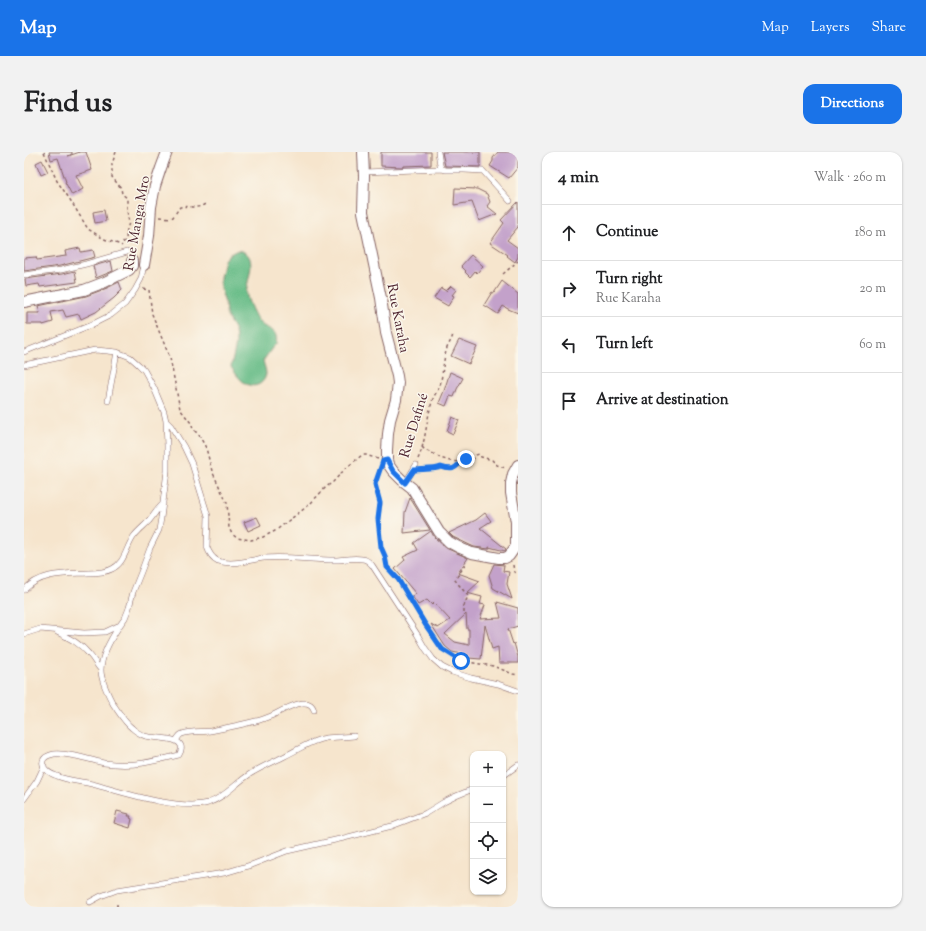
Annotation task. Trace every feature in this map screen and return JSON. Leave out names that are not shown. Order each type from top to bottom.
[{"type":"street","name":"Rue Manga Mro","points":[[144,265],[155,186],[167,152]]},
{"type":"street","name":"Rue Karaha","points":[[363,152],[363,212],[381,298],[386,333],[398,376],[396,400],[390,420],[385,461]]},
{"type":"street","points":[[24,302],[84,290],[105,282],[129,270],[132,266],[132,261]]},
{"type":"street","points":[[385,461],[393,471],[412,488],[439,532],[449,542],[472,553],[499,558],[506,558],[509,556],[516,546],[516,522],[511,493],[511,483],[516,467]]},
{"type":"lane","points":[[438,152],[442,169]]},
{"type":"lane","points":[[364,172],[442,169],[483,171],[510,201]]},
{"type":"lane","points":[[24,275],[61,270],[127,252]]},
{"type":"lane","name":"Rue Manga Mro","points":[[24,352],[91,325],[111,315],[125,304],[137,287],[141,279],[144,265]]},
{"type":"lane","points":[[24,365],[95,350],[117,352],[130,357],[144,370],[154,388],[166,421],[167,471],[162,518],[159,530],[143,566],[125,618],[113,636],[102,661],[101,670],[110,698],[127,724],[133,730],[145,736],[176,741],[180,744],[181,752],[179,755],[158,761],[123,765],[60,754],[45,757],[42,763],[44,766],[53,775],[62,778],[85,782],[152,799],[193,805],[208,802],[220,796],[254,771],[285,757],[304,746],[326,738],[354,736]]},
{"type":"lane","points":[[108,401],[117,352]]},
{"type":"lane","points":[[166,421],[171,426],[184,447],[192,464],[208,516],[207,547],[211,556],[217,560],[232,563],[265,558],[334,560],[361,558],[367,560],[372,565],[425,648],[433,659],[442,667],[452,672],[518,691]]},
{"type":"lane","name":"Rue Dafiné","points":[[405,483],[415,467]]},
{"type":"lane","points":[[24,590],[44,577],[63,574],[100,573],[112,569],[120,563],[134,536],[163,504]]},
{"type":"lane","points":[[24,634],[40,629],[92,633],[104,632],[120,625]]},
{"type":"lane","points":[[54,630],[76,642],[90,655],[101,670]]},
{"type":"lane","points":[[176,741],[182,734],[211,731],[258,720],[301,703],[307,702],[313,706],[314,710]]},
{"type":"lane","points":[[506,774],[518,765]]},
{"type":"lane","points":[[24,800],[37,781],[44,766]]},
{"type":"lane","points":[[90,902],[117,890],[224,872],[251,865],[287,851],[392,826],[426,813],[444,802],[470,790]]},
{"type":"path","points":[[44,152],[57,181],[88,229],[104,239],[121,245],[127,252]]},
{"type":"path","points":[[116,152],[112,162],[112,174],[113,179],[121,188],[122,194],[127,198],[129,221],[126,239],[121,245]]},
{"type":"path","points":[[150,217],[171,218],[180,207],[184,206],[197,208],[205,204]]},
{"type":"path","points":[[502,274],[518,261]]},
{"type":"path","points":[[137,287],[149,290],[152,314],[170,358],[180,409],[191,423],[193,429],[199,435],[206,448],[212,472],[227,503],[232,534],[237,538],[251,540],[263,537],[275,531],[309,506],[326,487],[362,455],[366,454],[385,461],[375,484],[380,503],[378,519],[381,547],[385,556],[387,567],[398,579],[442,649],[461,661],[493,666],[518,675]]},
{"type":"path","name":"Rue Dafiné","points":[[415,467],[422,447],[432,402],[439,386],[442,365],[453,334]]},
{"type":"path","points":[[422,447],[440,458],[450,461],[459,462],[465,459],[473,458],[478,454],[492,460],[497,464],[516,467]]},
{"type":"path","points":[[415,467],[424,469],[439,469],[441,467],[450,469],[458,466],[461,461]]},
{"type":"path","points":[[464,613],[464,606],[468,596],[455,580],[472,553]]},
{"type":"green space","points":[[238,250],[246,253],[250,258],[251,269],[247,291],[250,306],[259,322],[276,335],[276,344],[263,361],[266,372],[264,380],[255,386],[244,382],[231,367],[236,344],[235,330],[226,314],[225,303],[220,287],[220,278],[224,260],[228,255]]},
{"type":"building","points":[[49,152],[72,152],[72,154],[68,156],[80,152],[86,152],[92,170],[76,175],[83,189],[72,195],[65,182],[58,158],[51,160]]},
{"type":"building","points":[[381,152],[431,152],[431,165],[403,167],[381,166]]},
{"type":"building","points":[[442,152],[480,152],[480,167],[445,166]]},
{"type":"building","points":[[498,152],[518,152],[518,167],[509,178],[490,166],[493,158]]},
{"type":"building","points":[[42,160],[48,172],[41,175],[36,163]]},
{"type":"building","points":[[455,188],[477,189],[487,194],[490,202],[487,206],[497,214],[479,221],[472,202],[454,205]]},
{"type":"building","points":[[518,202],[518,227],[507,240],[518,248],[518,257],[515,262],[507,256],[508,255],[490,243],[504,223],[501,220]]},
{"type":"building","points":[[104,210],[106,221],[95,223],[93,212]]},
{"type":"building","points":[[80,248],[81,252],[93,250],[95,257],[60,266],[24,271],[24,258],[36,257],[37,260],[66,256],[65,251]]},
{"type":"building","points":[[471,255],[483,266],[477,273],[475,271],[470,277],[461,266]]},
{"type":"building","points":[[111,261],[113,271],[96,278],[93,266]]},
{"type":"building","points":[[75,271],[77,282],[40,287],[39,284],[26,286],[25,279]]},
{"type":"building","points":[[502,281],[518,294],[518,313],[503,306],[498,314],[484,305],[492,292],[494,293]]},
{"type":"building","points":[[119,282],[122,290],[114,298],[96,312],[81,319],[79,314],[66,317],[63,310],[51,312],[53,322],[43,325],[27,324],[27,313],[40,313],[38,306],[86,296]]},
{"type":"building","points":[[451,286],[456,290],[452,295],[454,296],[448,306],[434,298],[441,288],[446,291]]},
{"type":"building","points":[[459,340],[477,347],[469,364],[451,356]]},
{"type":"building","points":[[450,372],[463,378],[454,397],[450,396],[446,406],[439,403]]},
{"type":"building","points":[[452,417],[459,420],[453,434],[447,431]]},
{"type":"building","points":[[410,498],[430,530],[404,533],[405,512]]},
{"type":"building","points":[[485,513],[491,521],[480,528],[506,549],[505,551],[489,547],[489,549],[474,547],[453,537],[449,533],[476,520]]},
{"type":"building","points":[[257,517],[261,525],[248,531],[244,522]]},
{"type":"building","points":[[431,531],[434,537],[446,548],[468,558],[458,573],[480,581],[467,593],[482,597],[480,604],[485,605],[480,619],[501,618],[497,602],[518,608],[518,626],[508,629],[513,644],[514,643],[518,663],[499,663],[498,647],[492,649],[485,625],[481,659],[468,658],[468,655],[452,652],[445,646],[431,624],[438,628],[450,620],[434,603],[432,605],[427,600],[418,605],[412,596],[416,594],[395,569],[405,560],[403,557],[418,550],[414,543]],"holes":[[[466,614],[467,629],[469,629],[469,645],[455,642],[445,634]]]},
{"type":"building","points":[[494,564],[504,565],[503,571],[509,572],[507,584],[512,599],[493,588],[489,575]]},
{"type":"building","points":[[117,811],[129,814],[128,816],[131,816],[130,818],[132,819],[130,828],[114,823]]},
{"type":"route","points":[[461,661],[442,649],[398,579],[387,567],[385,556],[381,547],[378,519],[380,503],[375,484],[383,461],[387,460],[393,471],[405,483],[414,470],[439,469],[441,467],[450,469],[456,467],[461,461],[466,459]]}]
